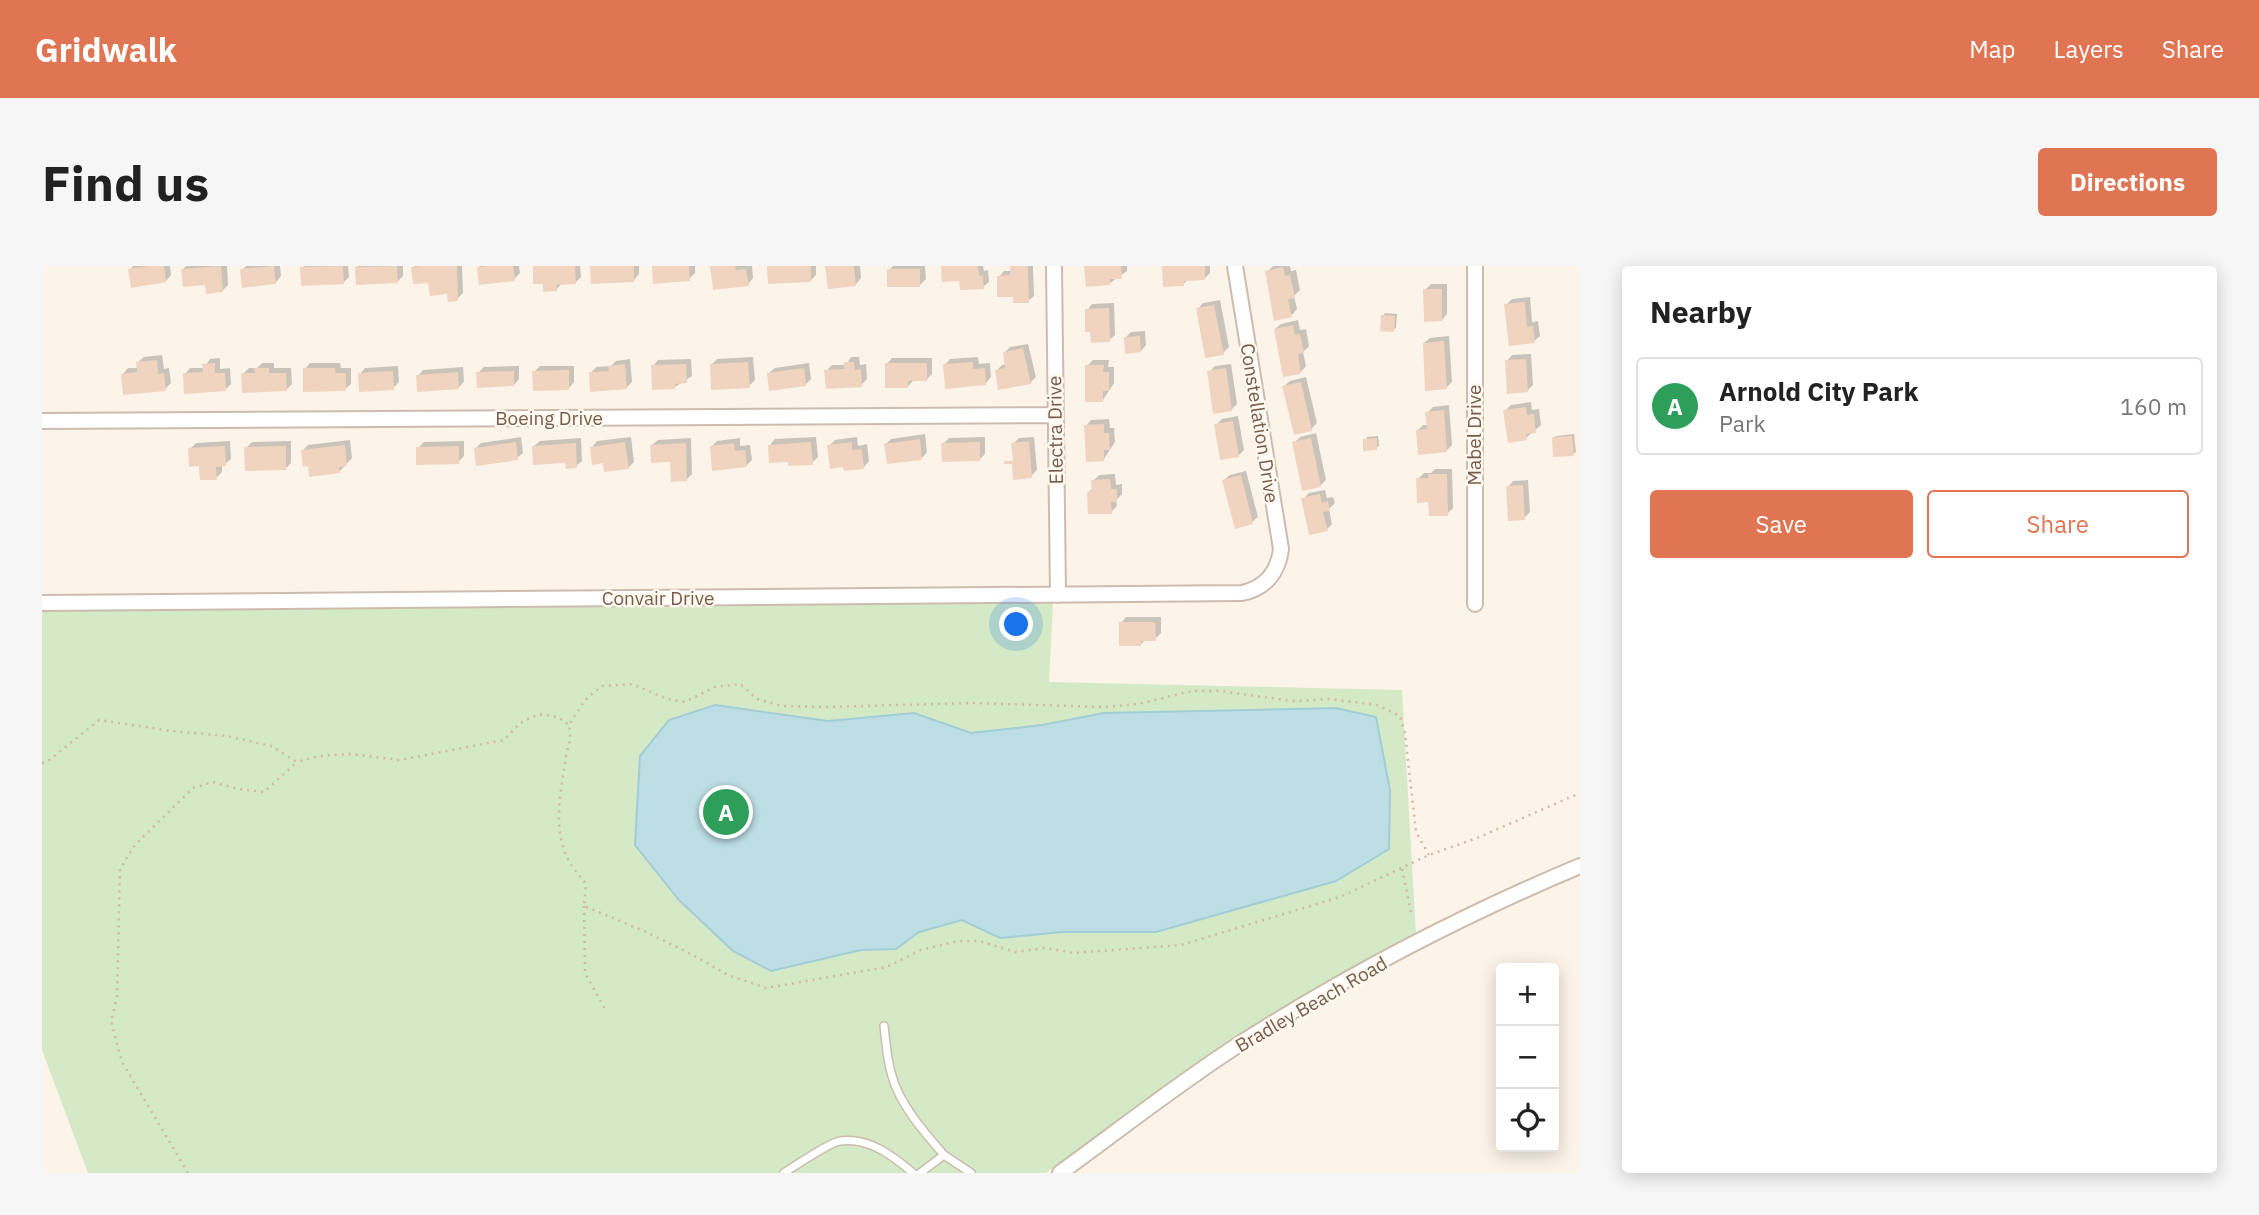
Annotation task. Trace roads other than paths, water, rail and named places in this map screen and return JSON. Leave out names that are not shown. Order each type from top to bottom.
[{"type":"street","name":"Electra Drive","points":[[1054,266],[1058,594]]},
{"type":"street","name":"Constellation Drive","points":[[1235,266],[1280,550],[1278,564],[1270,578]]},
{"type":"street","name":"Mabel Drive","points":[[1475,266],[1475,604]]},
{"type":"street","name":"Boeing Drive","points":[[42,421],[1055,415]]},
{"type":"street","name":"Convair Drive","points":[[42,603],[1242,593],[1257,588],[1270,578]]},
{"type":"street","name":"Bradley Beach Road","points":[[1059,1173],[1239,1044],[1317,997],[1420,941],[1580,866]]},
{"type":"lane","points":[[884,1026],[891,1076],[921,1129],[944,1155],[971,1173]]},
{"type":"lane","points":[[784,1173],[839,1140],[865,1143],[889,1153],[913,1173]]},
{"type":"lane","points":[[919,1173],[944,1155]]},
{"type":"water","points":[[715,705],[828,721],[914,713],[971,733],[1042,725],[1104,713],[1336,708],[1376,717],[1390,790],[1389,849],[1336,881],[1156,932],[1062,932],[1000,938],[962,920],[919,932],[896,949],[861,950],[771,971],[733,951],[679,900],[635,845],[640,756],[669,720]]},
{"type":"place","name":"Arnold City Park","points":[[726,812]]}]
